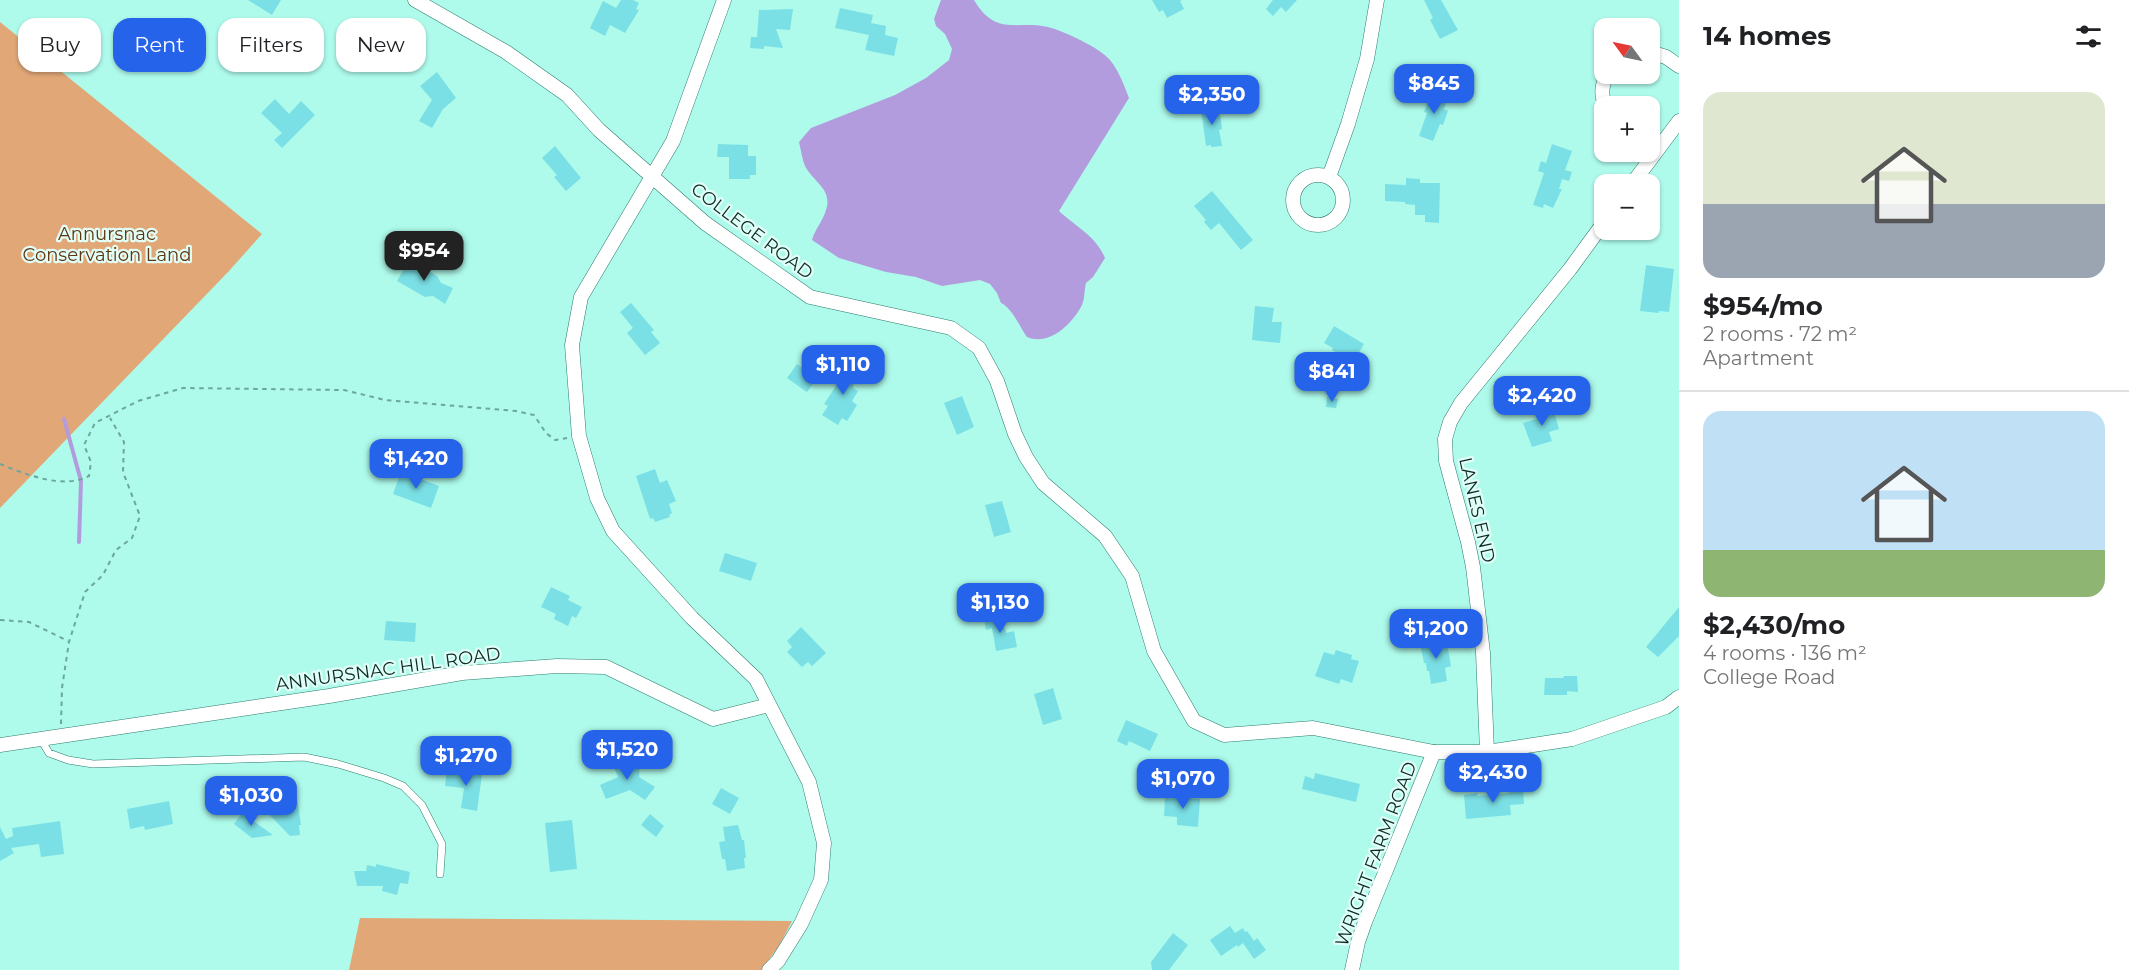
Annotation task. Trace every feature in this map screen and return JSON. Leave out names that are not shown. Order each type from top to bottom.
[{"type":"street","name":"COLLEGE ROAD","points":[[415,0],[506,52],[567,95],[599,130],[705,223],[810,297],[951,328],[979,348],[997,381],[1015,435],[1043,483],[1106,536],[1132,576],[1154,651],[1194,721],[1224,735],[1313,728],[1434,752],[1487,752],[1572,739],[1666,707],[1679,697]]},
{"type":"street","points":[[724,0],[673,141],[580,297],[572,345],[579,436],[597,498],[613,531],[692,618],[751,673],[809,782],[824,843],[821,880],[801,924],[778,961],[769,970]]},
{"type":"street","points":[[1329,177],[1348,124],[1367,59],[1377,0]]},
{"type":"street","points":[[1660,55],[1679,66]]},
{"type":"street","points":[[1660,141],[1679,121]]},
{"type":"street","name":"LANES END","points":[[1487,752],[1481,622],[1468,542],[1446,461],[1445,439],[1450,422],[1461,403],[1594,236]]},
{"type":"street","name":"ANNURSNAC HILL ROAD","points":[[0,745],[329,696],[462,673],[557,666],[606,667],[713,719],[769,705]]},
{"type":"street","name":"WRIGHT FARM ROAD","points":[[1352,970],[1365,922],[1434,752]]},
{"type":"lane","points":[[40,738],[49,753],[68,760],[93,764],[304,757],[339,764],[384,778],[403,786],[422,805],[442,844],[440,874]]},
{"type":"path","points":[[0,464],[46,480],[81,481],[89,476],[92,462],[84,445],[95,423],[138,401],[183,388],[344,390],[385,400],[516,411],[534,415],[546,433],[555,440],[579,436]]},
{"type":"path","points":[[60,736],[62,688],[69,642],[85,592],[103,575],[116,550],[132,538],[140,516],[123,472],[124,442],[110,417]]},
{"type":"path","points":[[0,620],[28,622],[69,642]]},
{"type":"green space","name":"Annursnac Conservation Land","points":[[0,22],[18,37],[18,72],[62,72],[262,234],[0,508]]},
{"type":"green space","points":[[360,918],[792,921],[779,946],[761,970],[349,970]]},
{"type":"shaded area","points":[[941,0],[974,0],[990,19],[999,23],[1048,27],[1081,40],[1110,60],[1119,73],[1129,98],[1059,211],[1091,237],[1105,258],[1093,277],[1086,283],[1083,301],[1077,314],[1065,327],[1043,339],[1027,337],[1012,313],[1001,303],[990,284],[980,280],[942,286],[916,277],[886,272],[839,258],[812,240],[825,214],[827,197],[825,191],[808,172],[799,142],[811,128],[895,95],[926,78],[949,60],[952,49],[945,34],[936,26],[934,19]]},
{"type":"building","points":[[248,0],[281,0],[272,15]]},
{"type":"building","points":[[621,0],[633,0],[639,3],[636,9],[639,10],[625,33],[610,25],[605,36],[590,28],[603,1],[616,8]]},
{"type":"building","points":[[1152,0],[1182,0],[1180,1],[1184,9],[1167,18],[1163,10],[1159,12]]},
{"type":"building","points":[[1273,0],[1297,0],[1286,12],[1281,7],[1273,16],[1266,9]]},
{"type":"building","points":[[1424,0],[1441,0],[1458,30],[1440,39],[1430,20],[1433,18]]},
{"type":"building","points":[[840,8],[873,15],[871,23],[886,26],[885,35],[898,38],[894,56],[865,50],[869,35],[835,28]]},
{"type":"building","points":[[793,9],[790,30],[776,29],[783,48],[764,46],[764,49],[750,48],[751,37],[757,37],[759,10]]},
{"type":"building","points":[[437,72],[456,98],[443,109],[432,128],[419,121],[432,100],[420,86]]},
{"type":"building","points":[[1433,89],[1449,95],[1444,109],[1448,111],[1433,141],[1419,136],[1427,113],[1424,112]]},
{"type":"building","points":[[275,99],[289,114],[301,101],[315,115],[282,148],[274,140],[282,133],[261,113]]},
{"type":"building","points":[[1219,107],[1222,146],[1206,146],[1201,109]]},
{"type":"building","points":[[718,144],[748,145],[748,156],[756,156],[756,175],[750,175],[750,179],[729,179],[729,157],[717,157]]},
{"type":"building","points":[[1552,144],[1572,151],[1565,170],[1572,172],[1569,181],[1562,179],[1559,189],[1562,189],[1553,208],[1544,204],[1543,208],[1533,205],[1544,173],[1538,171],[1541,161],[1546,163]]},
{"type":"building","points":[[555,146],[581,178],[566,191],[554,177],[557,175],[542,158]]},
{"type":"building","points":[[1406,178],[1420,179],[1420,183],[1440,183],[1439,223],[1425,222],[1425,215],[1415,215],[1415,205],[1385,201],[1385,184],[1406,185]]},
{"type":"building","points":[[1212,191],[1253,240],[1241,250],[1219,223],[1211,230],[1194,206]]},
{"type":"building","points":[[409,260],[437,276],[441,283],[453,288],[445,304],[433,296],[425,297],[397,281]]},
{"type":"building","points":[[1646,265],[1674,269],[1669,312],[1640,311]]},
{"type":"building","points":[[631,303],[654,330],[651,332],[660,343],[645,355],[627,333],[633,328],[620,312]]},
{"type":"building","points":[[1255,306],[1274,308],[1272,322],[1282,322],[1280,343],[1252,340]]},
{"type":"building","points":[[1334,326],[1364,344],[1354,361],[1351,359],[1349,361],[1324,343]]},
{"type":"building","points":[[815,348],[837,351],[807,392],[787,378],[797,364],[811,374]]},
{"type":"building","points":[[859,351],[853,388],[858,391],[852,401],[857,405],[847,421],[842,418],[838,425],[822,415],[828,406],[824,404]]},
{"type":"building","points":[[962,396],[974,427],[957,435],[944,403]]},
{"type":"building","points":[[1327,397],[1338,399],[1336,408],[1326,407]]},
{"type":"building","points":[[1553,408],[1559,429],[1549,432],[1552,441],[1532,447],[1523,423],[1537,419],[1535,413]]},
{"type":"building","points":[[655,469],[660,483],[667,480],[676,501],[669,504],[672,513],[670,517],[655,522],[653,518],[650,519],[636,476]]},
{"type":"building","points":[[401,472],[439,486],[431,508],[393,494]]},
{"type":"building","points":[[1002,501],[1011,532],[994,537],[985,505]]},
{"type":"building","points":[[725,553],[757,563],[751,581],[719,571]]},
{"type":"building","points":[[551,587],[570,596],[568,600],[582,607],[576,618],[572,616],[568,626],[554,619],[556,614],[541,607]]},
{"type":"building","points":[[1679,607],[1679,636],[1658,657],[1646,647]]},
{"type":"building","points":[[999,615],[1006,633],[1014,631],[1017,647],[996,651],[992,628],[986,630],[984,618]]},
{"type":"building","points":[[386,621],[416,623],[415,642],[384,640]]},
{"type":"building","points":[[801,627],[826,653],[812,666],[808,662],[802,667],[787,652],[792,647],[787,641]]},
{"type":"building","points":[[1438,640],[1439,645],[1447,643],[1451,666],[1445,668],[1447,681],[1431,684],[1420,643]]},
{"type":"building","points":[[1336,650],[1352,655],[1351,659],[1359,661],[1352,683],[1341,679],[1339,684],[1315,676],[1324,652],[1334,655]]},
{"type":"building","points":[[1564,676],[1577,676],[1578,692],[1567,691],[1567,695],[1544,695],[1545,678],[1563,678]]},
{"type":"building","points":[[1053,688],[1062,719],[1043,725],[1034,694]]},
{"type":"building","points":[[1126,720],[1158,734],[1150,751],[1129,741],[1127,746],[1117,741]]},
{"type":"building","points":[[626,760],[640,761],[639,777],[655,787],[645,800],[630,790],[606,799],[600,785],[618,777],[613,765]]},
{"type":"building","points":[[447,770],[482,774],[477,811],[461,808],[464,788],[445,786]]},
{"type":"building","points":[[1315,773],[1360,784],[1356,802],[1302,789],[1305,776],[1314,779]]},
{"type":"building","points":[[1523,787],[1524,804],[1510,805],[1511,815],[1466,819],[1464,795],[1509,793],[1509,788]]},
{"type":"building","points":[[721,788],[739,798],[730,814],[712,804]]},
{"type":"building","points":[[1165,796],[1200,799],[1198,827],[1177,825],[1177,817],[1164,816]]},
{"type":"building","points":[[297,798],[301,825],[299,825],[300,835],[290,836],[259,804]]},
{"type":"building","points":[[169,801],[173,824],[145,830],[144,826],[130,829],[127,809]]},
{"type":"building","points":[[242,813],[273,835],[252,838],[234,824]]},
{"type":"building","points":[[650,814],[664,826],[656,837],[641,825]]},
{"type":"building","points":[[572,820],[577,869],[550,872],[545,823]]},
{"type":"building","points":[[60,821],[64,854],[41,857],[39,844],[11,848],[14,853],[0,861],[0,827],[6,839],[13,836],[12,828]]},
{"type":"building","points":[[738,825],[742,840],[744,840],[745,868],[727,871],[719,842],[725,841],[723,827]]},
{"type":"building","points":[[376,864],[410,872],[408,884],[400,883],[397,895],[382,891],[383,886],[357,886],[354,871],[366,871],[367,865],[376,867]]},
{"type":"building","points":[[1230,926],[1235,933],[1243,928],[1254,941],[1257,938],[1266,950],[1254,959],[1243,943],[1221,956],[1210,940]]},
{"type":"building","points":[[1173,933],[1188,945],[1169,970],[1152,970],[1151,962]]},
{"type":"waterway","points":[[64,419],[81,481],[79,542]]}]
